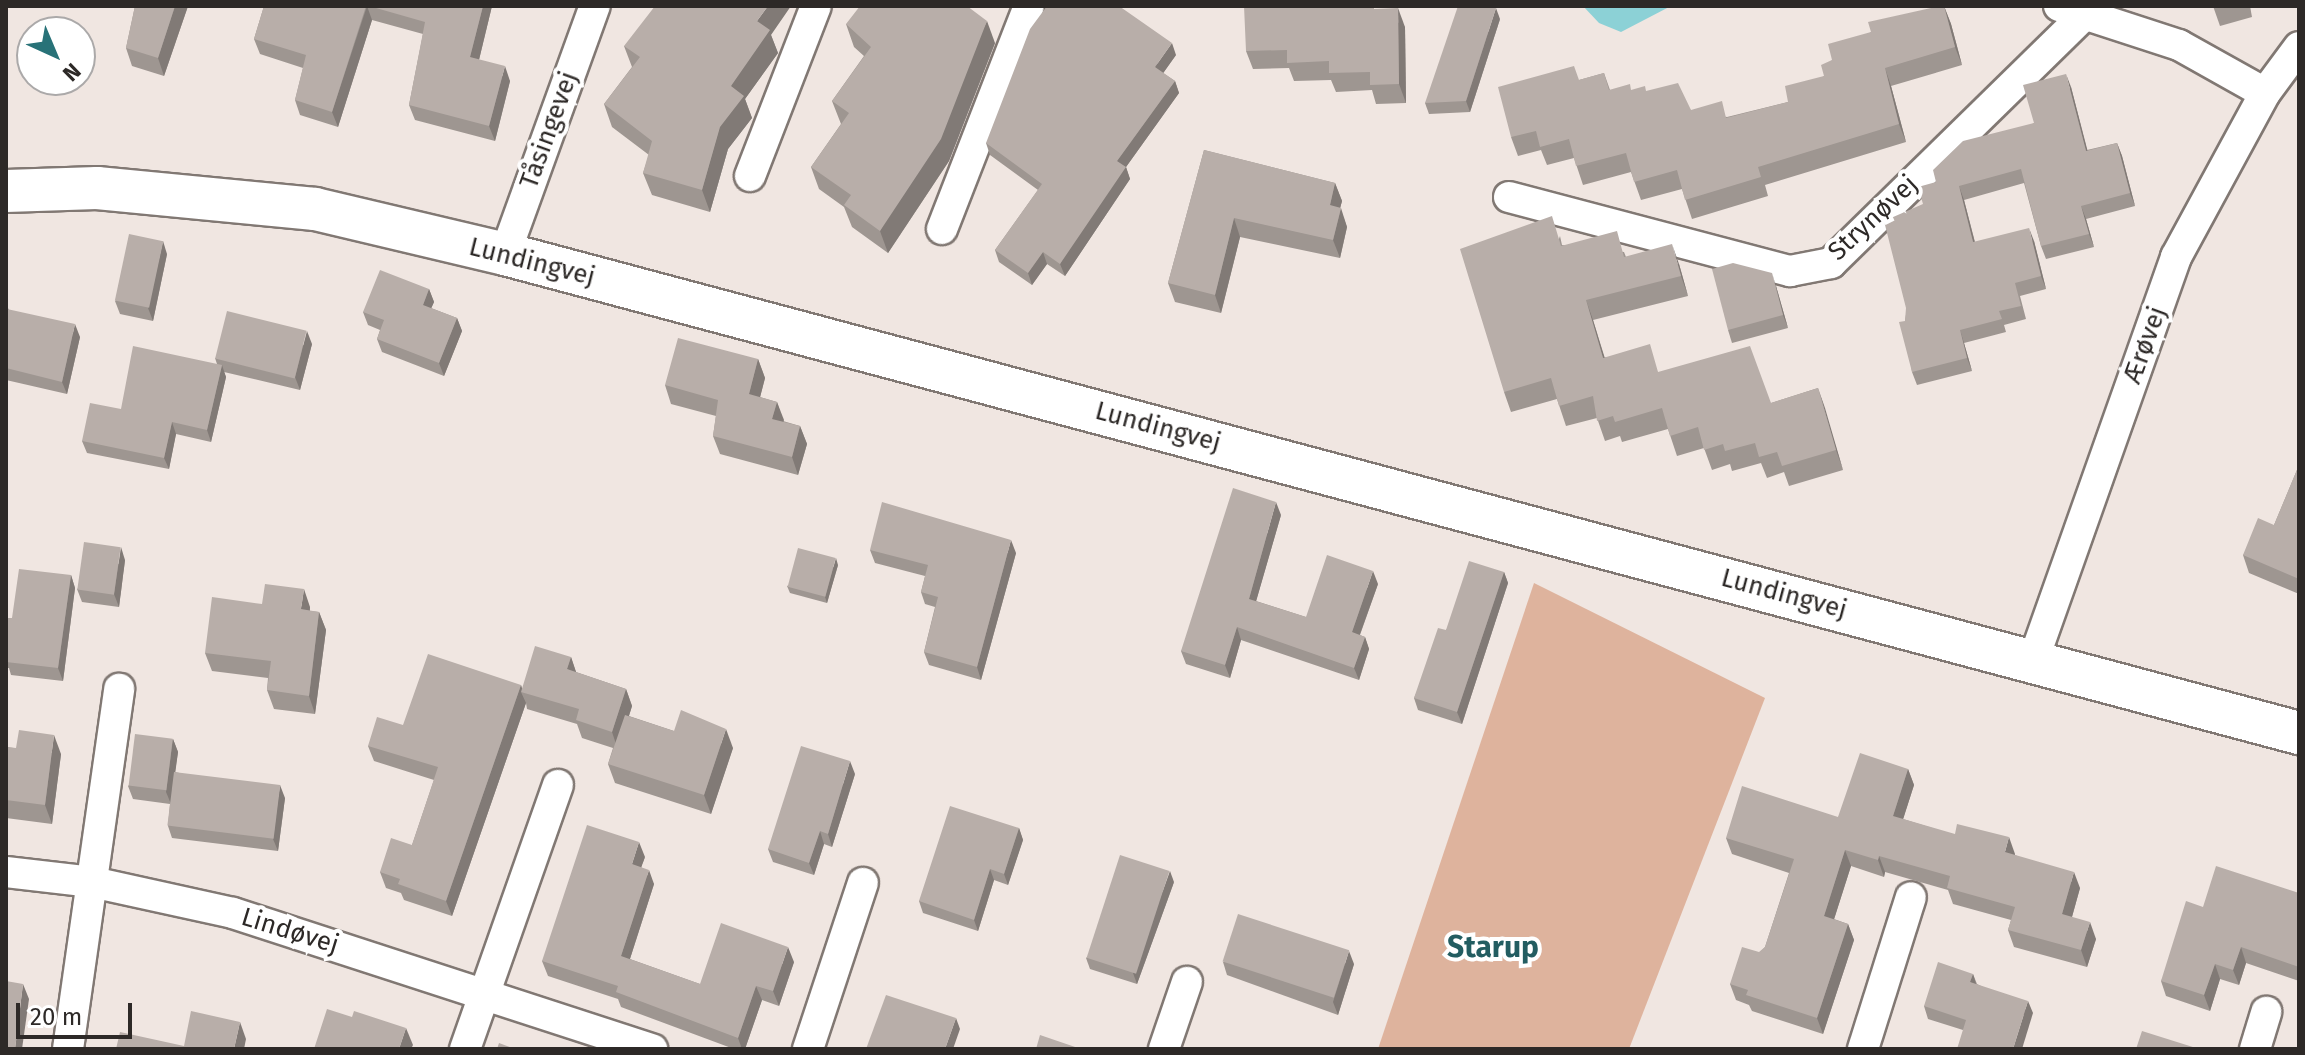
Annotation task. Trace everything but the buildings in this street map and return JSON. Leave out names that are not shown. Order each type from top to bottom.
[{"type":"street","name":"Tåsingevej","points":[[505,254],[595,6]]},
{"type":"street","points":[[750,176],[816,6]]},
{"type":"street","points":[[942,229],[1029,6]]},
{"type":"street","name":"Strynøvej","points":[[1509,197],[1790,271],[1831,263],[2073,9],[2179,45],[2265,93]]},
{"type":"street","name":"Ærøvej","points":[[2033,661],[2176,257],[2265,93],[2299,47]]},
{"type":"street","name":"Lundingvej","points":[[6,191],[97,188],[207,195],[315,209],[505,254],[2299,733]]},
{"type":"street","points":[[68,1049],[119,689]]},
{"type":"street","points":[[465,1049],[558,785]]},
{"type":"street","name":"Lindøvej","points":[[6,872],[92,882],[233,913],[652,1049]]},
{"type":"street","points":[[808,1049],[863,883]]},
{"type":"street","points":[[1863,1049],[1911,897]]},
{"type":"street","points":[[1164,1049],[1187,982]]},
{"type":"street","points":[[2255,1049],[2266,1012]]},
{"type":"shaded area","points":[[1534,583],[1765,698],[1629,1049],[1378,1049]]},
{"type":"water","points":[[1583,6],[1671,6],[1621,32],[1599,23]]},
{"type":"district","name":"Starup","points":[[1493,947]]}]
